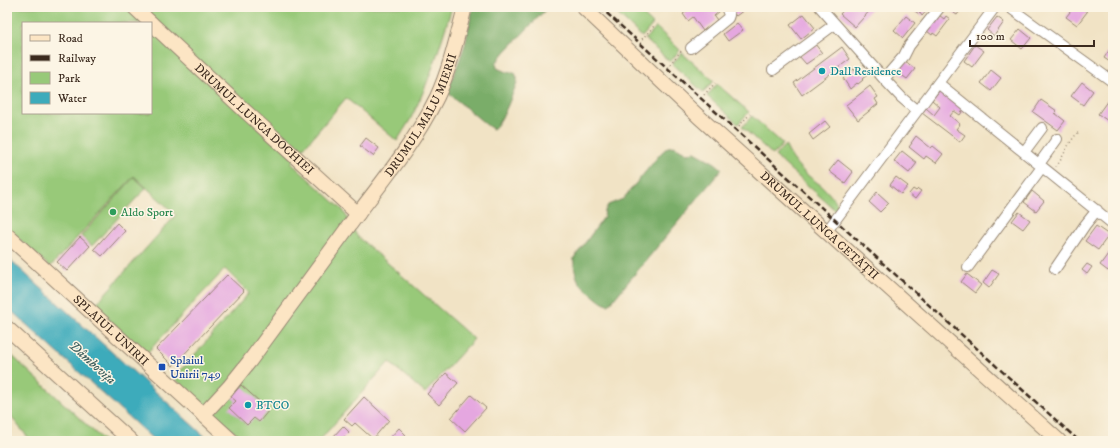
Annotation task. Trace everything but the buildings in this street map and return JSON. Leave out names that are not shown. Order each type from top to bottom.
[{"type":"street","name":"DRUMUL LUNCA DOCHIEI","points":[[134,7],[150,22]]},
{"type":"street","name":"DRUMUL MALU MIERII","points":[[203,415],[238,375],[403,154],[437,96],[450,62],[465,7]]},
{"type":"street","name":"DRUMUL LUNCA CETĂȚII","points":[[583,7],[698,116],[1059,441]]},
{"type":"street","points":[[686,50],[728,18],[729,14],[726,7]]},
{"type":"street","points":[[820,7],[884,80],[917,111]]},
{"type":"street","points":[[884,80],[904,56],[909,46],[940,7]]},
{"type":"street","points":[[826,231],[995,7]]},
{"type":"street","points":[[1009,7],[1113,82]]},
{"type":"street","name":"DRUMUL LUNCA DOCHIEI","points":[[152,24],[358,214]]},
{"type":"street","points":[[773,70],[834,24]]},
{"type":"street","points":[[938,83],[1113,224]]},
{"type":"street","points":[[1024,152],[1042,128]]},
{"type":"street","points":[[968,268],[1057,140]]},
{"type":"street","points":[[1055,269],[1085,224],[1097,210]]},
{"type":"street","name":"SPLAIUL UNIRII","points":[[7,235],[232,441]]},
{"type":"street","points":[[7,328],[131,441]]},
{"type":"path","points":[[642,39],[654,26]]},
{"type":"path","points":[[670,64],[686,50]]},
{"type":"path","points":[[704,95],[715,83]]},
{"type":"path","points":[[739,126],[750,114]]},
{"type":"path","points":[[1051,174],[1059,163],[1072,138],[1080,130]]},
{"type":"green space","points":[[7,7],[452,7],[434,65],[423,93],[410,120],[397,141],[346,98],[291,163],[343,210],[357,236],[474,339],[425,393],[389,362],[319,441],[244,441],[174,378],[249,293],[225,269],[146,354],[94,306],[176,215],[134,176],[50,267],[7,228]]},
{"type":"green space","points":[[473,7],[548,7],[496,63],[497,68],[506,72],[515,73],[517,82],[500,121],[493,129],[447,92],[465,45]]},
{"type":"green space","points":[[610,7],[635,7],[653,24],[642,37]]},
{"type":"green space","points":[[656,27],[680,50],[670,62],[645,39]]},
{"type":"green space","points":[[682,53],[714,81],[703,92],[672,64]]},
{"type":"green space","points":[[717,84],[749,112],[738,124],[707,96]]},
{"type":"green space","points":[[752,116],[783,144],[773,155],[742,127]]},
{"type":"green space","points":[[785,145],[788,152],[799,167],[822,186],[838,205],[835,210],[775,156]]},
{"type":"green space","points":[[674,146],[687,153],[695,152],[715,163],[722,169],[609,305],[605,304],[581,285],[575,272],[574,258],[604,217],[608,205],[623,199],[661,153],[668,147]]},
{"type":"green space","name":"Aldo Sport","points":[[134,177],[146,188],[92,246],[81,236]]},
{"type":"green space","points":[[7,351],[104,441],[31,441],[7,412]]},
{"type":"water","name":"Dâmbovița","points":[[7,257],[210,441],[155,441],[7,307]]},
{"type":"railway","points":[[600,7],[1079,441]]},
{"type":"place","name":"Dall Residence","points":[[822,71]]},
{"type":"place","name":"Aldo Sport","points":[[113,212]]},
{"type":"place","name":"Splaiul Unirii 749","points":[[162,367]]},
{"type":"place","name":"BTCO","points":[[248,405]]}]
